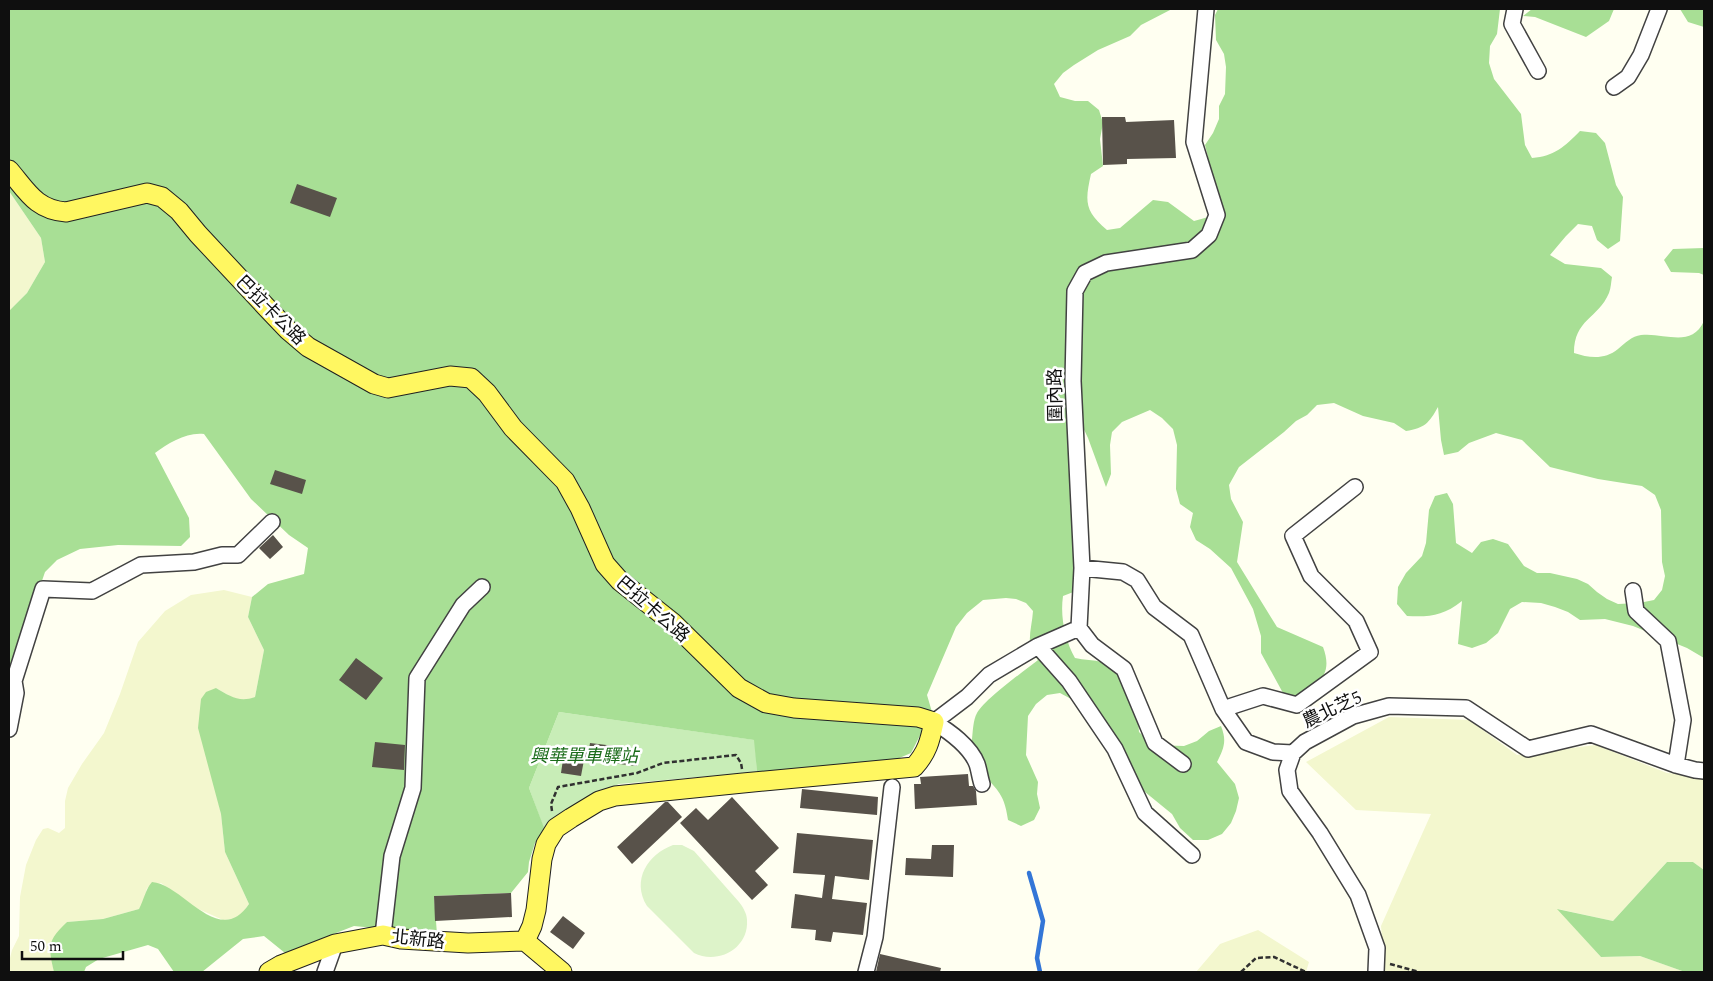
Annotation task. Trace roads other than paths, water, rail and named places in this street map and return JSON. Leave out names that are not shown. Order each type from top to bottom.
[{"type":"main road","name":"巴拉卡公路","points":[[9,170],[37,203],[52,211],[66,212],[148,193],[162,197],[179,210],[198,234],[288,330],[308,347],[374,384],[388,388],[450,376],[471,378],[487,393],[513,428],[565,481],[580,508],[605,564],[620,581],[673,623],[739,688],[766,703],[794,708],[918,717],[934,722]]},
{"type":"main road","points":[[562,972],[525,941],[532,926],[536,910],[542,859],[546,844],[556,828],[599,801],[615,796],[914,767],[923,758],[930,741],[934,722]]},
{"type":"main road","name":"北新路","points":[[269,972],[281,965],[335,944],[383,935],[401,939],[468,943],[525,941]]},
{"type":"street","name":"圍內路","points":[[1079,628],[1082,568],[1073,381],[1075,291],[1085,273],[1106,263],[1192,250],[1209,235],[1217,215],[1194,142],[1206,9]]},
{"type":"street","points":[[1515,9],[1512,24],[1538,71]]},
{"type":"street","points":[[1614,87],[1628,77],[1641,54],[1659,9]]},
{"type":"street","points":[[1224,709],[1263,696],[1297,705],[1370,652],[1356,621],[1311,576],[1293,536],[1354,487]]},
{"type":"street","points":[[9,729],[16,693],[14,681],[43,589],[92,591],[141,565],[194,562],[222,555],[238,555],[272,522]]},
{"type":"street","points":[[1082,568],[1123,572],[1137,580],[1154,607],[1191,635],[1224,709],[1246,742],[1273,752],[1293,753]]},
{"type":"street","points":[[383,935],[392,856],[413,788],[417,678],[463,605],[482,587]]},
{"type":"street","points":[[1633,591],[1636,611],[1668,641],[1683,720],[1676,765]]},
{"type":"street","points":[[982,784],[977,764],[968,750],[950,732],[934,722],[967,697],[989,675],[1038,646],[1079,628],[1092,645],[1124,669],[1155,743],[1183,764]]},
{"type":"street","points":[[1038,646],[1069,681],[1115,749],[1145,813],[1192,855]]},
{"type":"street","name":"農北芝5","points":[[1376,966],[1377,948],[1358,895],[1320,833],[1290,791],[1287,770],[1293,753],[1305,742],[1353,716],[1389,706],[1466,708],[1528,749],[1591,734],[1676,765],[1704,771]]},
{"type":"street","points":[[866,972],[876,937],[892,787]]},
{"type":"street","points":[[325,972],[335,944]]},
{"type":"waterway","points":[[1029,873],[1043,921],[1037,958],[1040,972]]},
{"type":"park label","name":"興華單車驛站","points":[[584,756]]}]
